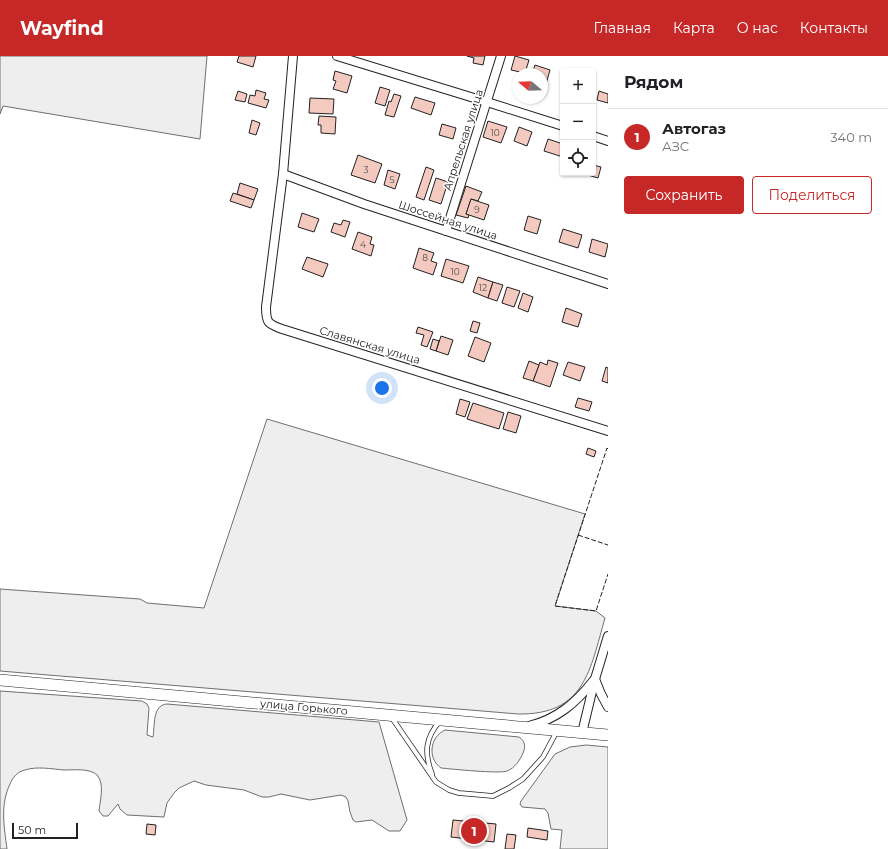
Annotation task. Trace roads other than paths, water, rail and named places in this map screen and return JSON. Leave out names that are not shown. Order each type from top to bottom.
[{"type":"main road","name":"улица Горького","points":[[0,680],[608,735]]},
{"type":"street","points":[[283,174],[293,56]]},
{"type":"street","points":[[337,56],[560,125]]},
{"type":"street","name":"Апрельская улица","points":[[446,231],[501,56]]},
{"type":"street","points":[[596,137],[608,141]]},
{"type":"street","name":"Шоссейная улица","points":[[283,174],[364,204],[608,284]]},
{"type":"street","name":"Славянская улица","points":[[283,174],[266,307],[266,318],[268,322],[272,325],[608,431]]},
{"type":"street","points":[[582,733],[595,678],[608,636]]},
{"type":"street","points":[[595,678],[608,707]]},
{"type":"street","points":[[522,727],[548,720],[560,714],[583,693],[595,678]]},
{"type":"lane","points":[[389,714],[436,782],[449,790],[459,793],[493,796],[523,779],[536,765],[558,731]]},
{"type":"lane","points":[[436,782],[426,754],[429,737],[441,719]]},
{"type":"place","name":"Автогаз","points":[[474,831]]}]
